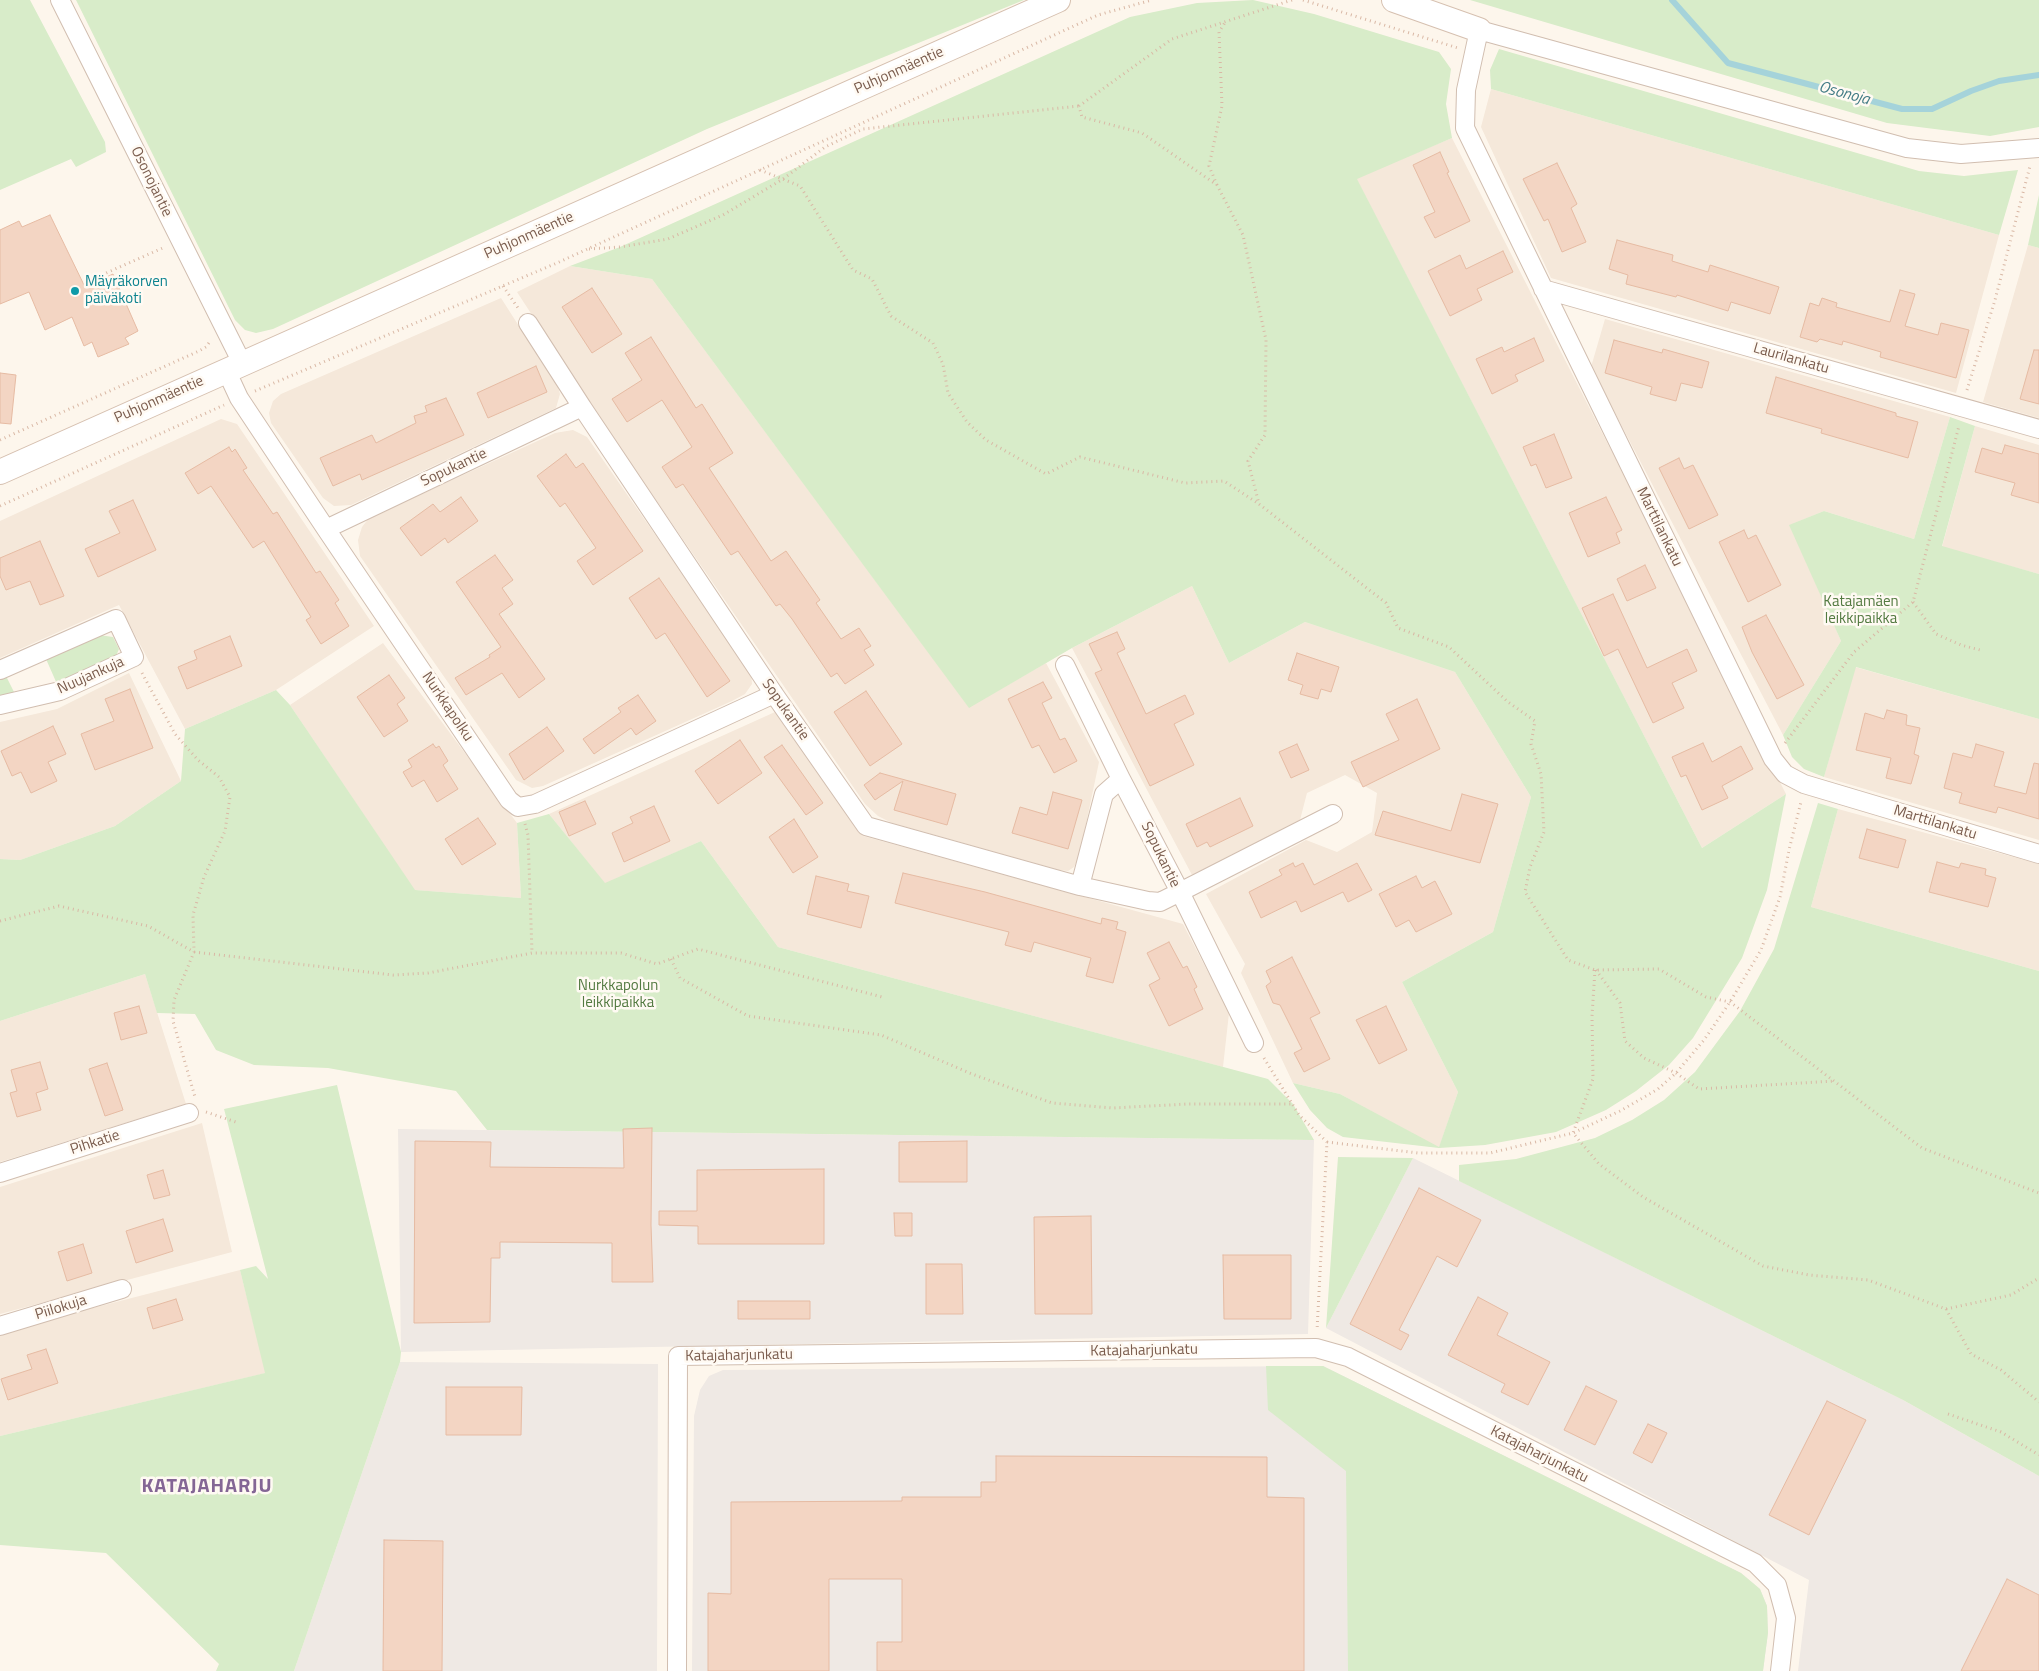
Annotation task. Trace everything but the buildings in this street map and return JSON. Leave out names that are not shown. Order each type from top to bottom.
[{"type":"street","name":"Osonojantie","points":[[60,0],[234,367]]},
{"type":"street","name":"Puhjonmäentie","points":[[0,472],[1058,0]]},
{"type":"street","points":[[1394,0],[1479,30],[1907,148],[1962,154],[2034,149]]},
{"type":"street","name":"Marttilankatu","points":[[1479,30],[1472,53],[1466,90],[1465,128],[1773,759],[1785,774],[1804,784],[2039,854]]},
{"type":"street","name":"Laurilankatu","points":[[1542,289],[2039,429]]},
{"type":"street","name":"Sopukantie","points":[[528,323],[774,694],[866,826],[1080,886],[1160,902],[1180,892],[1121,779],[1065,665]]},
{"type":"street","name":"Nurkkapolku","points":[[234,367],[238,398],[510,800],[518,807]]},
{"type":"street","name":"Sopukantie","points":[[326,529],[582,407]]},
{"type":"street","name":"Nuujankuja","points":[[0,670],[116,619],[134,657],[60,692],[0,705]]},
{"type":"street","points":[[518,807],[535,804],[774,694]]},
{"type":"street","points":[[1080,886],[1104,794],[1121,779]]},
{"type":"street","points":[[1254,1043],[1180,892],[1333,814]]},
{"type":"street","name":"Pihkatie","points":[[0,1174],[194,1112]]},
{"type":"street","name":"Piilokuja","points":[[0,1326],[122,1289]]},
{"type":"street","name":"Katajaharjunkatu","points":[[677,1671],[678,1356],[1316,1348],[1348,1357],[1755,1563],[1777,1585],[1786,1618],[1780,1671]]},
{"type":"path","points":[[252,393],[586,250],[1098,15],[1152,0]]},
{"type":"path","points":[[586,250],[668,240],[723,215],[783,179],[825,147],[863,129],[1046,108],[1079,106],[1172,39],[1292,0]]},
{"type":"path","points":[[1304,0],[1472,53]]},
{"type":"path","points":[[1226,21],[1219,32],[1222,106],[1209,166],[1217,186],[1243,235],[1266,340],[1265,435],[1248,461],[1260,504]]},
{"type":"path","points":[[1079,106],[1082,117],[1142,133],[1217,186]]},
{"type":"path","points":[[1773,759],[1854,652],[1913,602],[1962,407],[1995,300],[2034,149]]},
{"type":"path","points":[[760,170],[800,186],[853,270],[872,279],[891,316],[933,343],[943,364],[948,393],[967,422],[986,440],[1046,474],[1080,457],[1185,483],[1224,481],[1260,504],[1386,603],[1398,628],[1449,647],[1508,702],[1535,722],[1531,744],[1542,774],[1544,832],[1530,868],[1525,892],[1568,960],[1595,970],[1659,970],[1706,997],[1730,1002],[1922,1148],[2039,1194]]},
{"type":"path","points":[[88,280],[169,245]]},
{"type":"path","points":[[503,286],[528,323]]},
{"type":"path","points":[[0,440],[199,351],[210,342],[212,332]]},
{"type":"path","points":[[0,506],[226,404]]},
{"type":"path","points":[[1913,602],[1936,634],[1961,645],[1980,650]]},
{"type":"path","points":[[134,657],[174,734],[198,760],[218,777],[230,797],[225,831],[204,877],[193,915],[194,952],[174,1000],[173,1021],[194,1112],[236,1122]]},
{"type":"path","points":[[1254,1043],[1299,1115],[1327,1142],[1418,1153],[1490,1153],[1573,1133],[1620,1112],[1658,1089],[1676,1073],[1704,1040],[1730,1002],[1761,950],[1780,897],[1804,784]]},
{"type":"path","points":[[518,807],[528,834],[532,953]]},
{"type":"path","points":[[0,921],[59,906],[148,926],[194,952],[393,975],[428,973],[532,953],[621,953],[657,964],[698,949],[882,997]]},
{"type":"path","points":[[670,959],[680,978],[748,1016],[881,1035],[972,1074],[1052,1103],[1113,1108],[1187,1104],[1293,1104]]},
{"type":"path","points":[[1595,970],[1620,1003],[1625,1041],[1644,1058],[1676,1073],[1700,1089],[1835,1081]]},
{"type":"path","points":[[1573,1133],[1593,1079],[1592,1016],[1595,970]]},
{"type":"path","points":[[1573,1133],[1599,1164],[1643,1197],[1763,1266],[1809,1275],[1868,1280],[1946,1309],[2011,1295],[2039,1278]]},
{"type":"path","points":[[1316,1348],[1327,1142]]},
{"type":"path","points":[[1946,1309],[1971,1354],[2000,1370],[2039,1402]]},
{"type":"path","points":[[1948,1414],[2001,1432],[2039,1455]]},
{"type":"shaded area","points":[[1491,89],[1999,235],[1956,393],[1551,278],[1481,127]]},
{"type":"shaded area","points":[[1452,138],[1786,794],[1702,848],[1356,178]]},
{"type":"shaded area","points":[[2028,245],[2039,248],[2039,418],[1983,402]]},
{"type":"shaded area","points":[[570,266],[652,279],[969,707],[1046,663],[1099,762],[1079,857],[1074,867],[1068,871],[1059,870],[892,823],[878,816],[865,804],[596,413],[517,292]]},
{"type":"shaded area","points":[[501,298],[558,387],[560,394],[556,408],[351,505],[334,506],[323,498],[271,423],[269,413],[273,401],[281,394]]},
{"type":"shaded area","points":[[1605,319],[1950,417],[1914,539],[1824,511],[1790,525],[1841,641],[1783,735],[1591,367]]},
{"type":"shaded area","points":[[221,419],[237,424],[374,626],[276,690],[185,729],[119,605],[0,658],[0,521]]},
{"type":"shaded area","points":[[1975,426],[2039,445],[2039,574],[1942,547]]},
{"type":"shaded area","points":[[573,430],[587,437],[751,672],[752,684],[745,694],[732,701],[543,786],[532,788],[516,780],[360,556],[358,540],[362,527],[369,518],[555,433]]},
{"type":"shaded area","points":[[1192,586],[1229,663],[1305,622],[1455,672],[1531,797],[1493,932],[1402,982],[1458,1092],[1439,1148],[1340,1094],[1293,1083],[1241,973],[1245,964],[1206,894],[1306,840],[1337,852],[1372,832],[1377,793],[1345,775],[1307,793],[1300,820],[1192,875],[1072,648]]},
{"type":"shaded area","points":[[383,643],[517,823],[521,898],[414,890],[290,705]]},
{"type":"shaded area","points":[[1855,667],[2039,719],[2039,840],[1824,777]]},
{"type":"shaded area","points":[[129,673],[181,781],[115,826],[20,860],[0,859],[0,722],[57,709]]},
{"type":"shaded area","points":[[775,712],[863,836],[1183,924],[1229,1013],[1223,1067],[778,947],[701,841],[605,884],[549,814]]},
{"type":"shaded area","points":[[1838,809],[2039,864],[2039,971],[1811,907]]},
{"type":"shaded area","points":[[145,974],[186,1104],[0,1162],[0,1021]]},
{"type":"shaded area","points":[[202,1123],[232,1252],[0,1314],[0,1187]]},
{"type":"shaded area","points":[[398,1129],[1314,1140],[1308,1334],[401,1352]]},
{"type":"shaded area","points":[[1413,1158],[1903,1400],[2039,1476],[2039,1671],[1798,1671],[1809,1580],[1326,1328]]},
{"type":"shaded area","points":[[240,1270],[266,1373],[0,1436],[0,1332]]},
{"type":"shaded area","points":[[400,1362],[658,1364],[657,1671],[294,1671]]},
{"type":"shaded area","points":[[1323,1366],[1741,1573],[1760,1589],[1767,1606],[1768,1633],[1763,1671],[692,1671],[694,1416],[700,1390],[709,1376],[723,1370]]},
{"type":"green space","points":[[0,0],[30,0],[105,142],[106,152],[76,167],[71,159],[0,190]]},
{"type":"green space","points":[[76,0],[1024,0],[707,129],[273,329],[256,333],[245,330],[235,320]]},
{"type":"green space","points":[[1253,0],[1314,14],[1439,52],[1451,69],[1446,104],[1452,138],[1357,179],[1702,848],[1786,794],[1767,890],[1742,958],[1693,1038],[1669,1065],[1636,1091],[1606,1110],[1556,1132],[1485,1145],[1439,1148],[1343,1137],[1327,1128],[1310,1110],[1293,1083],[1340,1094],[1439,1147],[1458,1092],[1402,982],[1493,932],[1531,797],[1455,672],[1305,622],[1229,663],[1192,586],[1072,648],[969,708],[652,279],[570,266],[620,247],[1130,17],[1197,3]]},
{"type":"green space","points":[[1470,0],[2039,0],[2039,127],[1990,136],[1887,123]]},
{"type":"green space","points":[[1499,49],[1919,171],[1964,176],[2018,170],[1999,235],[1491,89],[1490,70]]},
{"type":"green space","points":[[2039,195],[2039,248],[2028,245]]},
{"type":"green space","name":"Katajamäen leikkipaikka","points":[[1950,417],[1975,426],[1942,546],[2039,574],[2039,719],[1856,667],[1824,777],[1804,769],[1792,757],[1783,735],[1841,641],[1789,525],[1824,511],[1914,539]]},
{"type":"green space","points":[[99,635],[113,637],[119,649],[116,656],[110,661],[57,684],[46,659]]},
{"type":"green space","points":[[6,676],[15,694],[0,697],[0,678]]},
{"type":"green space","name":"Nurkkapolun leikkipaikka","points":[[276,690],[290,705],[415,890],[521,898],[517,823],[549,814],[605,883],[701,841],[778,947],[1268,1079],[1293,1104],[1314,1140],[487,1130],[456,1091],[328,1068],[254,1065],[216,1050],[195,1014],[157,1013],[145,974],[0,1021],[0,859],[20,860],[115,826],[181,781],[185,729]]},
{"type":"green space","points":[[1818,803],[1838,809],[1811,907],[2039,971],[2039,1476],[1903,1400],[1459,1181],[1459,1165],[1516,1159],[1595,1138],[1632,1120],[1664,1100],[1695,1072],[1740,1011],[1774,949]]},
{"type":"green space","points":[[337,1085],[401,1352],[400,1362],[294,1671],[216,1671],[219,1664],[106,1553],[0,1545],[0,1436],[265,1373],[240,1270],[256,1266],[268,1279],[224,1109]]},
{"type":"green space","points":[[1338,1157],[1413,1158],[1326,1328]]},
{"type":"green space","points":[[1266,1366],[1323,1366],[1741,1573],[1760,1589],[1767,1606],[1768,1633],[1763,1671],[1348,1671],[1346,1471],[1268,1410]]},
{"type":"waterway","name":"Osonoja","points":[[1672,0],[1728,63],[1902,109],[1932,109],[1971,91],[1999,81],[2039,75]]},
{"type":"place","name":"Mäyräkorven päiväkoti","points":[[75,291]]},
{"type":"district","name":"KATAJAHARJU","points":[[207,1487]]}]
